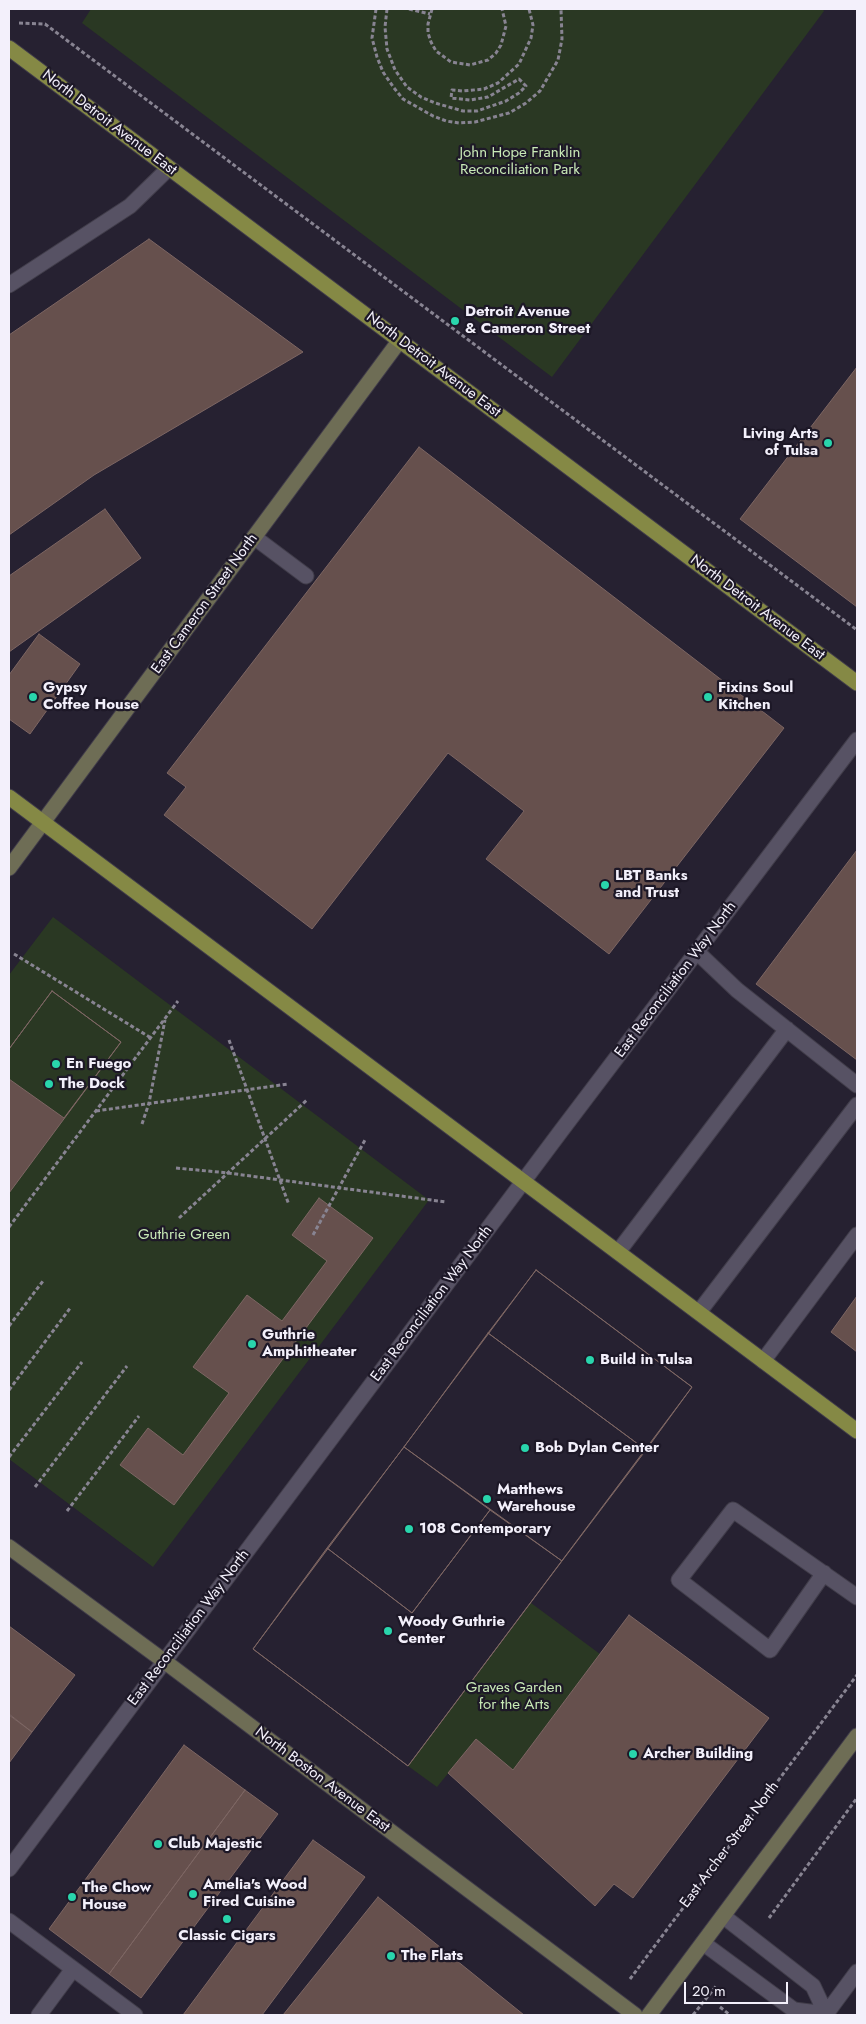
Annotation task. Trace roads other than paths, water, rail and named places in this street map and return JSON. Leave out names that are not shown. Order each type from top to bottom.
[{"type":"main road","name":"North Detroit Avenue East","points":[[9,48],[857,683]]},
{"type":"main road","points":[[9,797],[857,1431]]},
{"type":"street","points":[[9,285],[130,206],[169,168]]},
{"type":"street","name":"East Cameron Street North","points":[[9,868],[400,340]]},
{"type":"street","points":[[254,537],[306,576]]},
{"type":"street","name":"East Reconciliation Way North","points":[[9,1869],[523,1182],[857,740]]},
{"type":"street","points":[[697,952],[737,990],[857,1085]]},
{"type":"street","points":[[618,1252],[787,1029]]},
{"type":"street","points":[[699,1312],[857,1104]]},
{"type":"street","points":[[764,1361],[857,1235]]},
{"type":"street","points":[[824,1573],[770,1650],[679,1580],[734,1510],[824,1573],[857,1597]]},
{"type":"street","name":"North Boston Avenue East","points":[[9,1547],[164,1661],[634,2015]]},
{"type":"street","points":[[649,2015],[857,1736]]},
{"type":"street","points":[[723,1916],[813,1986],[827,2015]]},
{"type":"street","points":[[9,1921],[135,2015]]},
{"type":"street","points":[[703,1943],[794,2010],[827,2015]]},
{"type":"street","points":[[39,2015],[73,1969]]},
{"type":"street","points":[[827,2015],[857,1972]]},
{"type":"place","name":"Detroit Avenue & Cameron Street","points":[[455,321]]},
{"type":"place","name":"Living Arts of Tulsa","points":[[828,443]]},
{"type":"place","name":"Gypsy Coffee House","points":[[33,697]]},
{"type":"place","name":"Fixins Soul Kitchen","points":[[708,697]]},
{"type":"place","name":"LBT Banks and Trust","points":[[605,885]]},
{"type":"place","name":"En Fuego","points":[[56,1064]]},
{"type":"place","name":"The Dock","points":[[49,1084]]},
{"type":"place","name":"Guthrie Amphitheater","points":[[252,1344]]},
{"type":"place","name":"Build in Tulsa","points":[[590,1360]]},
{"type":"place","name":"Bob Dylan Center","points":[[525,1448]]},
{"type":"place","name":"Matthews Warehouse","points":[[487,1499]]},
{"type":"place","name":"108 Contemporary","points":[[409,1529]]},
{"type":"place","name":"Woody Guthrie Center","points":[[388,1631]]},
{"type":"place","name":"Archer Building","points":[[633,1754]]},
{"type":"place","name":"Club Majestic","points":[[158,1844]]},
{"type":"place","name":"Amelia's Wood Fired Cuisine","points":[[193,1894]]},
{"type":"place","name":"The Chow House","points":[[72,1897]]},
{"type":"place","name":"Classic Cigars","points":[[227,1919]]},
{"type":"place","name":"The Flats","points":[[391,1956]]},
{"type":"park label","name":"John Hope Franklin Reconciliation Park","points":[[520,162]]},
{"type":"park label","name":"Guthrie Green","points":[[184,1235]]},
{"type":"park label","name":"Graves Garden for the Arts","points":[[514,1696]]}]
